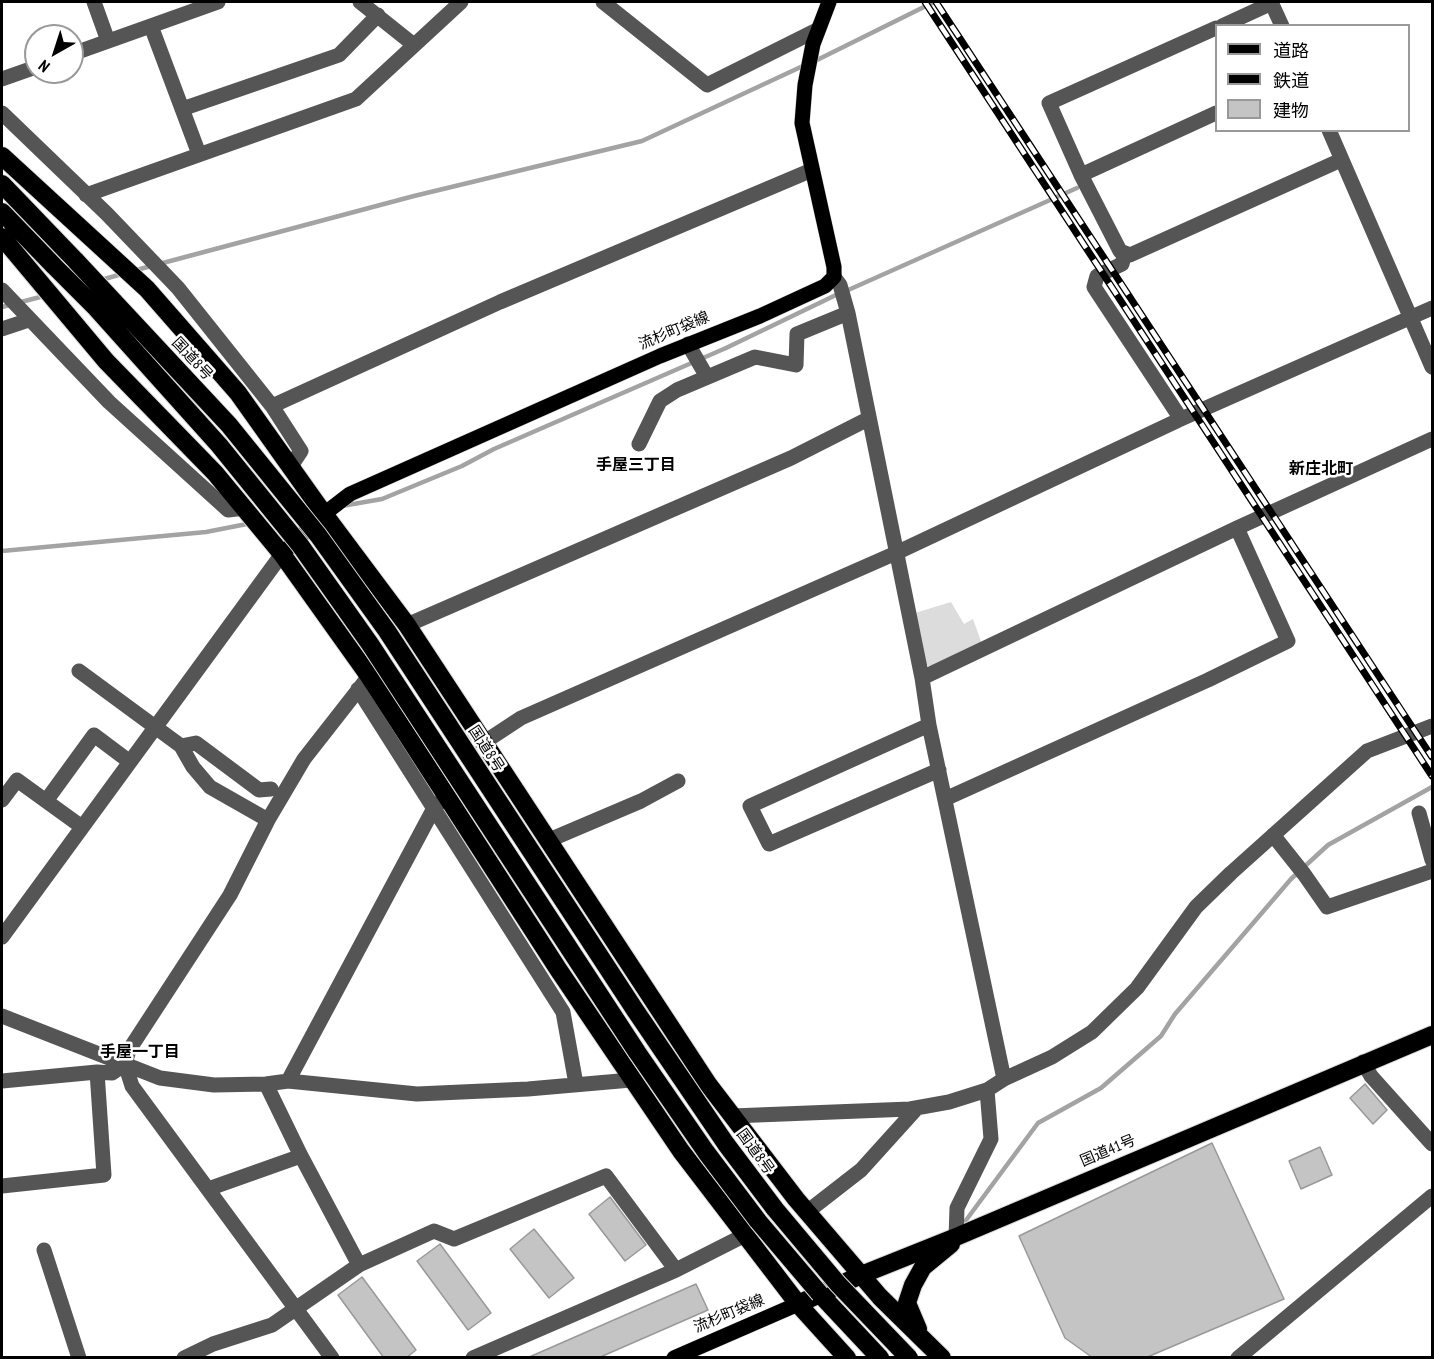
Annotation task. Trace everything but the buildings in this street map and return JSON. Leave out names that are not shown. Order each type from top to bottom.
[{"type":"highway","points":[[2,156],[147,289],[238,393],[407,625],[708,1084],[807,1212],[880,1297],[942,1358]]},
{"type":"highway","name":"国道8号","points":[[2,184],[229,425],[318,535],[387,631],[635,1010],[726,1144],[775,1209],[838,1284],[909,1358]]},
{"type":"highway","points":[[2,212],[96,308],[212,436],[300,545],[370,644],[637,1052],[706,1152],[758,1221],[820,1294],[880,1358]]},
{"type":"highway","points":[[2,237],[106,361],[215,473],[282,554],[440,802],[631,1080],[681,1151],[798,1304],[847,1358]]},
{"type":"highway","name":"国道41号","points":[[798,1304],[861,1275],[1363,1062],[1432,1035]]},
{"type":"highway","points":[[925,1340],[914,1322],[907,1303],[912,1285],[923,1267],[961,1234]]},
{"type":"main road","points":[[829,2],[815,37],[805,85],[802,123],[834,267],[834,277]]},
{"type":"main road","name":"流杉町袋線","points":[[282,554],[324,514],[350,494],[691,348],[825,286],[834,277]]},
{"type":"main road","name":"流杉町袋線","points":[[674,1358],[798,1304]]},
{"type":"street","points":[[94,2],[108,41]]},
{"type":"street","points":[[84,50],[218,2]]},
{"type":"street","points":[[360,2],[414,45]]},
{"type":"street","points":[[86,195],[356,99],[461,2]]},
{"type":"street","points":[[603,2],[707,85],[815,37]]},
{"type":"street","points":[[1226,24],[1271,2],[1281,24]]},
{"type":"street","points":[[182,109],[339,55],[378,15]]},
{"type":"street","points":[[151,26],[200,154]]},
{"type":"street","points":[[1215,28],[1049,103],[1081,175],[1120,251],[1130,255],[1341,160]]},
{"type":"street","points":[[2,79],[24,71]]},
{"type":"street","points":[[2,113],[122,229],[178,288],[272,406],[301,451],[291,466]]},
{"type":"street","points":[[1081,175],[1215,113]]},
{"type":"street","points":[[1330,132],[1432,367]]},
{"type":"street","points":[[272,406],[500,302],[812,170]]},
{"type":"street","points":[[1125,253],[1122,264],[1097,276],[1094,287],[1181,419]]},
{"type":"street","points":[[834,277],[840,285],[848,313],[929,725],[1004,1079]]},
{"type":"street","points":[[2,290],[109,402],[228,510],[245,508]]},
{"type":"street","points":[[483,743],[521,718],[896,553],[1181,419],[1432,308]]},
{"type":"street","points":[[639,444],[660,401],[676,390],[705,373],[755,357],[796,365],[797,334],[848,313]]},
{"type":"street","points":[[2,329],[29,320]]},
{"type":"street","points":[[691,348],[705,373]]},
{"type":"street","points":[[407,625],[791,458],[868,419]]},
{"type":"street","points":[[921,678],[1237,528],[1432,439]]},
{"type":"street","points":[[945,799],[1208,680],[1288,641],[1237,528]]},
{"type":"street","points":[[2,937],[282,554]]},
{"type":"street","points":[[79,671],[181,746],[193,767],[210,787],[268,820]]},
{"type":"street","points":[[332,1358],[132,1086],[125,1064],[129,1050],[230,895],[268,820],[304,759],[364,683]]},
{"type":"street","points":[[929,725],[750,806],[769,844],[939,770]]},
{"type":"street","points":[[732,1116],[917,1108],[949,1102],[987,1090],[1004,1079],[1052,1057],[1092,1032],[1137,988],[1196,907],[1367,751],[1432,726]]},
{"type":"street","points":[[46,801],[94,735],[130,762]]},
{"type":"street","points":[[181,746],[196,743],[259,790],[271,789]]},
{"type":"street","points":[[2,800],[17,780],[82,827]]},
{"type":"street","points":[[547,840],[641,801],[678,782]]},
{"type":"street","points":[[288,1081],[440,802]]},
{"type":"street","points":[[440,802],[564,1012],[576,1084]]},
{"type":"street","points":[[1419,813],[1432,860]]},
{"type":"street","points":[[1273,835],[1327,907],[1432,871]]},
{"type":"street","points":[[2,1016],[160,1078],[214,1085],[266,1084],[288,1081],[417,1094],[479,1092],[631,1080]]},
{"type":"street","points":[[1363,1062],[1371,1076],[1432,1144]]},
{"type":"street","points":[[2,1081],[96,1072],[112,1073],[125,1064]]},
{"type":"street","points":[[2,1186],[104,1175],[96,1072]]},
{"type":"street","points":[[266,1084],[359,1266]]},
{"type":"street","points":[[961,1234],[957,1208],[990,1139],[987,1090]]},
{"type":"street","points":[[807,1212],[861,1170],[917,1108]]},
{"type":"street","points":[[208,1189],[301,1156]]},
{"type":"street","points":[[184,1358],[213,1344],[272,1325],[359,1266],[434,1232],[454,1239],[606,1176],[676,1270]]},
{"type":"street","points":[[1238,1358],[1432,1196]]},
{"type":"street","points":[[473,1358],[676,1270],[746,1235]]},
{"type":"street","points":[[44,1250],[79,1358]]},
{"type":"shaded area","points":[[951,602],[964,624],[973,619],[982,644],[934,669],[925,664],[915,613]]},
{"type":"waterway","points":[[813,62],[934,2]]},
{"type":"waterway","points":[[159,264],[414,196],[642,141],[805,65]]},
{"type":"waterway","points":[[846,291],[1077,188]]},
{"type":"waterway","points":[[133,271],[151,266]]},
{"type":"waterway","points":[[101,280],[122,274]]},
{"type":"waterway","points":[[342,506],[382,499],[462,466],[494,449],[726,348],[838,294]]},
{"type":"waterway","points":[[2,307],[44,296]]},
{"type":"waterway","points":[[2,551],[206,532],[252,523]]},
{"type":"waterway","points":[[961,1227],[1038,1123],[1101,1088],[1161,1036],[1175,1014],[1291,879],[1328,845],[1432,787]]},
{"type":"railway","points":[[925,2],[1432,776]]},
{"type":"railway","points":[[936,2],[1432,757]]},
{"type":"district","name":"手屋三丁目","points":[[636,465]]},
{"type":"district","name":"新庄北町","points":[[1321,469]]},
{"type":"district","name":"手屋一丁目","points":[[140,1052]]}]
